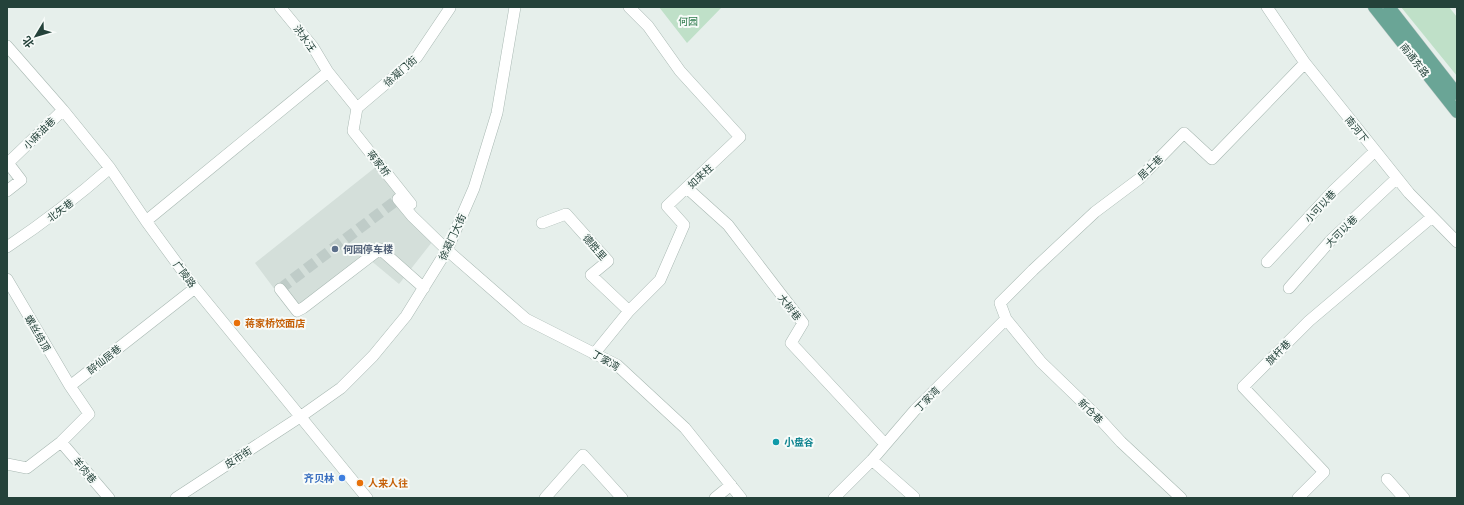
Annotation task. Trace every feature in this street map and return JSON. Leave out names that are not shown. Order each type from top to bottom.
[{"type":"main road","name":"南通东路","points":[[1374,7],[1457,112]]},
{"type":"main road","name":"南通东路","points":[[1389,7],[1457,94]]},
{"type":"street","name":"洪水汪","points":[[280,7],[313,47],[328,72]]},
{"type":"street","name":"徐凝门大街","points":[[300,417],[341,388],[373,356],[406,316],[447,250],[474,188],[497,114],[516,7]]},
{"type":"street","name":"如来柱","points":[[594,354],[629,311],[660,280],[684,225],[667,206],[740,137],[680,71],[648,26],[629,7]]},
{"type":"street","name":"南河下","points":[[1267,7],[1304,63],[1375,151],[1409,193],[1457,242]]},
{"type":"street","name":"徐凝门街","points":[[356,108],[417,57],[450,8]]},
{"type":"street","name":"广陵路","points":[[7,46],[110,168],[146,221],[195,288],[367,498]]},
{"type":"street","name":"居士巷","points":[[1006,319],[1000,303],[1095,212],[1139,179],[1184,133],[1212,159],[1304,63]]},
{"type":"street","points":[[146,221],[328,72],[356,108]]},
{"type":"street","name":"蒋家桥","points":[[356,108],[353,131],[447,250]]},
{"type":"street","name":"小麻油巷","points":[[7,191],[21,180],[8,163],[62,110]]},
{"type":"street","name":"小可以巷","points":[[1267,262],[1333,191],[1375,151]]},
{"type":"street","name":"北矢巷","points":[[7,247],[36,228],[74,199],[110,168]]},
{"type":"street","name":"大可以巷","points":[[1288,288],[1331,240],[1397,178]]},
{"type":"street","name":"大树巷","points":[[687,188],[728,225],[803,323],[791,343],[885,444]]},
{"type":"street","points":[[398,199],[412,216],[447,250]]},
{"type":"street","name":"德胜里","points":[[542,223],[566,214],[608,261],[591,276],[629,311]]},
{"type":"street","name":"旗杆巷","points":[[1298,498],[1324,472],[1243,387],[1309,321],[1432,217]]},
{"type":"street","points":[[280,289],[297,311],[380,249],[424,288]]},
{"type":"street","name":"丁家湾","points":[[447,250],[526,319],[617,365],[685,428],[741,498]]},
{"type":"street","name":"螺丝结顶","points":[[7,279],[70,386]]},
{"type":"street","name":"醉仙居巷","points":[[70,386],[195,288]]},
{"type":"street","name":"丁家湾","points":[[834,498],[872,460],[915,410],[1006,319]]},
{"type":"street","name":"新仓巷","points":[[1006,319],[1041,362],[1099,418],[1121,442],[1181,498]]},
{"type":"street","points":[[9,467],[27,468],[61,442],[89,414],[70,386]]},
{"type":"street","name":"皮市街","points":[[176,498],[300,417]]},
{"type":"street","name":"羊肉巷","points":[[61,442],[108,498]]},
{"type":"street","points":[[545,498],[583,455],[622,498]]},
{"type":"street","points":[[872,460],[914,498]]},
{"type":"street","points":[[1387,479],[1404,498]]},
{"type":"street","points":[[716,498],[731,485]]},
{"type":"shaded area","points":[[377,166],[436,237],[399,284],[369,259],[296,318],[255,263]]},
{"type":"green space","name":"何园","points":[[659,7],[722,7],[687,43]]},
{"type":"green space","points":[[1401,7],[1449,7],[1457,17],[1457,76]]},
{"type":"tunnel","points":[[280,289],[398,199]]},
{"type":"place","name":"何园停车楼","points":[[335,249]]},
{"type":"place","name":"蒋家桥饺面店","points":[[237,323]]},
{"type":"place","name":"小盘谷","points":[[776,442]]},
{"type":"place","name":"齐贝林","points":[[342,478]]},
{"type":"place","name":"人来人往","points":[[360,483]]}]
